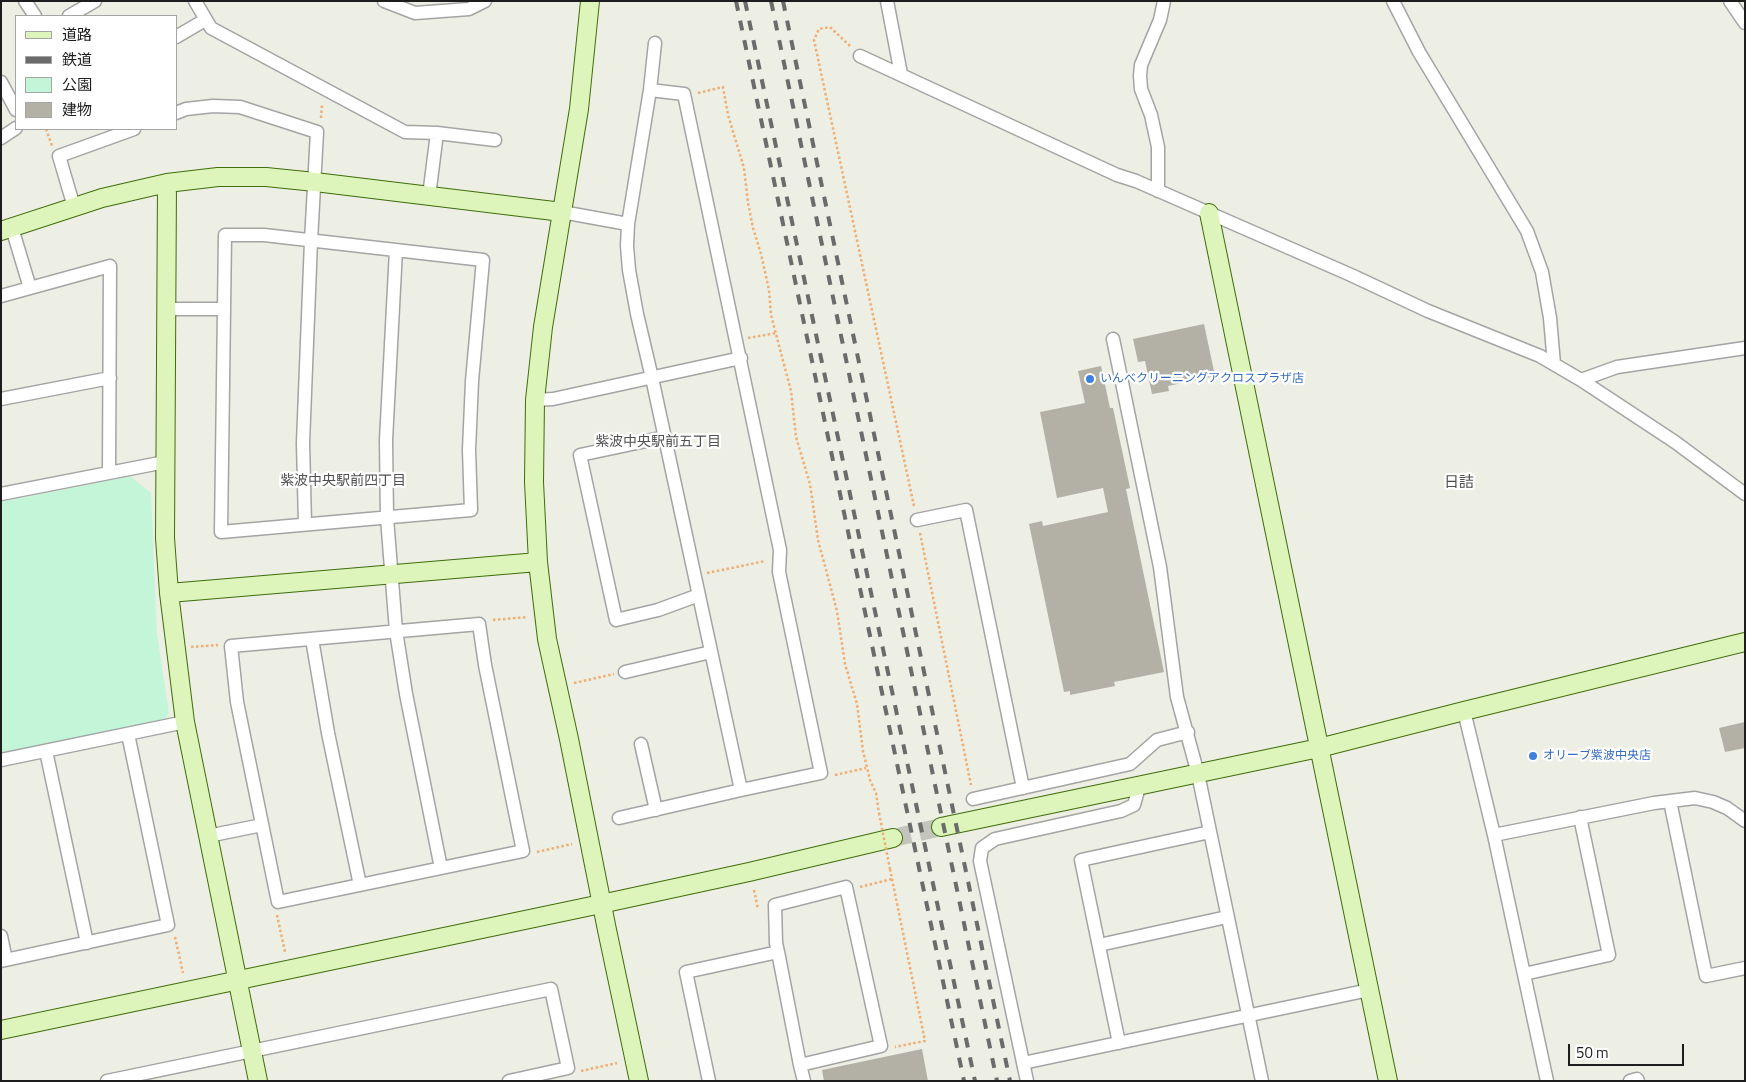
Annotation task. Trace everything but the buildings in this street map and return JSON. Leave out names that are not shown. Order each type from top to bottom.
[{"type":"street","points":[[25,1],[34,15]]},
{"type":"street","points":[[194,1],[211,28],[405,132],[437,133],[495,140]]},
{"type":"street","points":[[384,1],[415,13],[470,9],[485,1]]},
{"type":"street","points":[[590,1],[579,109],[542,327],[535,400],[534,482],[538,562],[547,639],[639,1081]]},
{"type":"street","points":[[887,1],[901,74]]},
{"type":"street","points":[[1158,191],[1158,147],[1141,89],[1140,76],[1141,65],[1160,20],[1164,1]]},
{"type":"street","points":[[1393,1],[1419,52],[1527,231],[1542,272],[1550,318],[1554,364]]},
{"type":"street","points":[[1730,1],[1745,23]]},
{"type":"street","points":[[71,15],[93,2]]},
{"type":"street","points":[[178,36],[205,20]]},
{"type":"street","points":[[655,43],[650,90],[628,224],[629,270],[741,790]]},
{"type":"street","points":[[860,56],[1117,175],[1209,213],[1428,311],[1540,356],[1582,380],[1675,442],[1745,494]]},
{"type":"street","points":[[1,82],[15,108]]},
{"type":"street","points":[[619,818],[821,774],[779,572],[780,550],[684,94],[650,90]]},
{"type":"street","points":[[178,112],[213,106],[240,107],[318,132],[311,240],[303,443],[305,524]]},
{"type":"street","points":[[1,138],[15,129]]},
{"type":"street","points":[[74,207],[59,156],[131,130]]},
{"type":"street","points":[[429,196],[437,133]]},
{"type":"street","points":[[30,288],[7,230],[102,198],[167,182],[218,177],[266,177],[562,212],[628,224]]},
{"type":"street","points":[[167,182],[165,538],[169,593],[185,722],[258,1081]]},
{"type":"street","points":[[1209,213],[1388,1081]]},
{"type":"street","points":[[225,235],[264,235],[396,250],[484,260],[472,381],[469,450],[471,510],[221,532],[225,235]]},
{"type":"street","points":[[396,250],[386,440],[387,518],[396,631],[406,694],[441,868]]},
{"type":"street","points":[[1,296],[110,266],[109,472]]},
{"type":"street","points":[[166,309],[224,309]]},
{"type":"street","points":[[1113,339],[1160,567],[1177,696],[1198,774],[1262,1081]]},
{"type":"street","points":[[1582,380],[1617,367],[1745,348]]},
{"type":"street","points":[[535,400],[553,399],[741,358]]},
{"type":"street","points":[[1,399],[110,378]]},
{"type":"street","points":[[665,437],[580,455],[616,620],[658,610],[699,595]]},
{"type":"street","points":[[1,494],[165,462]]},
{"type":"street","points":[[917,520],[966,510],[1023,788]]},
{"type":"street","points":[[169,593],[538,562]]},
{"type":"street","points":[[479,624],[485,665],[523,851],[278,902],[237,702],[230,646],[396,631],[479,624]]},
{"type":"street","points":[[312,639],[328,733],[360,885]]},
{"type":"street","points":[[941,827],[1319,748],[1745,642]]},
{"type":"street","points":[[625,672],[711,652]]},
{"type":"street","points":[[1464,711],[1494,835],[1547,1081]]},
{"type":"street","points":[[1,760],[185,722]]},
{"type":"street","points":[[973,799],[1130,764],[1157,740],[1188,732]]},
{"type":"street","points":[[1,936],[4,960],[168,925],[128,734]]},
{"type":"street","points":[[641,744],[656,810]]},
{"type":"street","points":[[46,751],[87,943]]},
{"type":"street","points":[[1027,1081],[980,861],[982,848],[995,839],[1121,811],[1134,805],[1139,787]]},
{"type":"street","points":[[1494,835],[1580,817],[1695,798],[1713,802],[1727,808],[1745,821]]},
{"type":"street","points":[[1670,801],[1706,976],[1745,968]]},
{"type":"street","points":[[1524,974],[1609,955],[1580,817]]},
{"type":"street","points":[[208,836],[262,825]]},
{"type":"street","points":[[1119,1043],[1081,860],[1210,832]]},
{"type":"street","points":[[1,1030],[601,904],[893,838]]},
{"type":"street","points":[[800,1064],[881,1046],[846,887],[775,905],[776,943],[800,1064],[804,1081]]},
{"type":"street","points":[[1098,945],[1227,917]]},
{"type":"street","points":[[709,1081],[686,972],[778,952]]},
{"type":"street","points":[[107,1081],[552,989],[568,1068],[509,1081]]},
{"type":"street","points":[[1023,1063],[1369,990]]},
{"type":"street","points":[[1630,1081],[1637,1079],[1638,1081]]},
{"type":"path","points":[[860,56],[830,28],[819,29],[814,40],[917,520],[973,799]]},
{"type":"path","points":[[318,132],[323,87]]},
{"type":"path","points":[[684,97],[723,87],[728,115],[744,168],[753,228],[761,254],[776,333],[791,391],[796,437],[810,484],[818,540],[837,611],[845,664],[857,704],[867,768],[876,793],[925,1041],[890,1048],[881,1046]]},
{"type":"path","points":[[737,341],[776,333]]},
{"type":"path","points":[[705,574],[780,558]]},
{"type":"path","points":[[479,624],[488,620],[528,617]]},
{"type":"path","points":[[185,647],[222,644],[230,646]]},
{"type":"path","points":[[574,683],[625,672]]},
{"type":"path","points":[[821,774],[831,776],[867,768]]},
{"type":"path","points":[[523,851],[532,853],[572,844]]},
{"type":"path","points":[[847,891],[892,879]]},
{"type":"path","points":[[754,890],[758,909]]},
{"type":"path","points":[[278,902],[276,911],[284,952]]},
{"type":"path","points":[[168,925],[173,931],[183,974]]},
{"type":"path","points":[[568,1068],[577,1072],[618,1063]]},
{"type":"green space","points":[[130,476],[151,493],[157,634],[169,713],[164,720],[1,753],[1,502]]},
{"type":"tunnel","points":[[893,838],[941,827]]},
{"type":"railway","points":[[736,1],[964,1081]]},
{"type":"railway","points":[[745,1],[975,1081]]},
{"type":"railway","points":[[771,1],[997,1081]]},
{"type":"railway","points":[[783,1],[1010,1081]]},
{"type":"place","name":"いんべクリーニングアクロスプラザ店","points":[[1090,379]]},
{"type":"place","name":"オリーブ紫波中央店","points":[[1533,756]]},
{"type":"district","name":"紫波中央駅前五丁目","points":[[658,443]]},
{"type":"district","name":"紫波中央駅前四丁目","points":[[343,482]]},
{"type":"district","name":"日詰","points":[[1459,483]]}]
